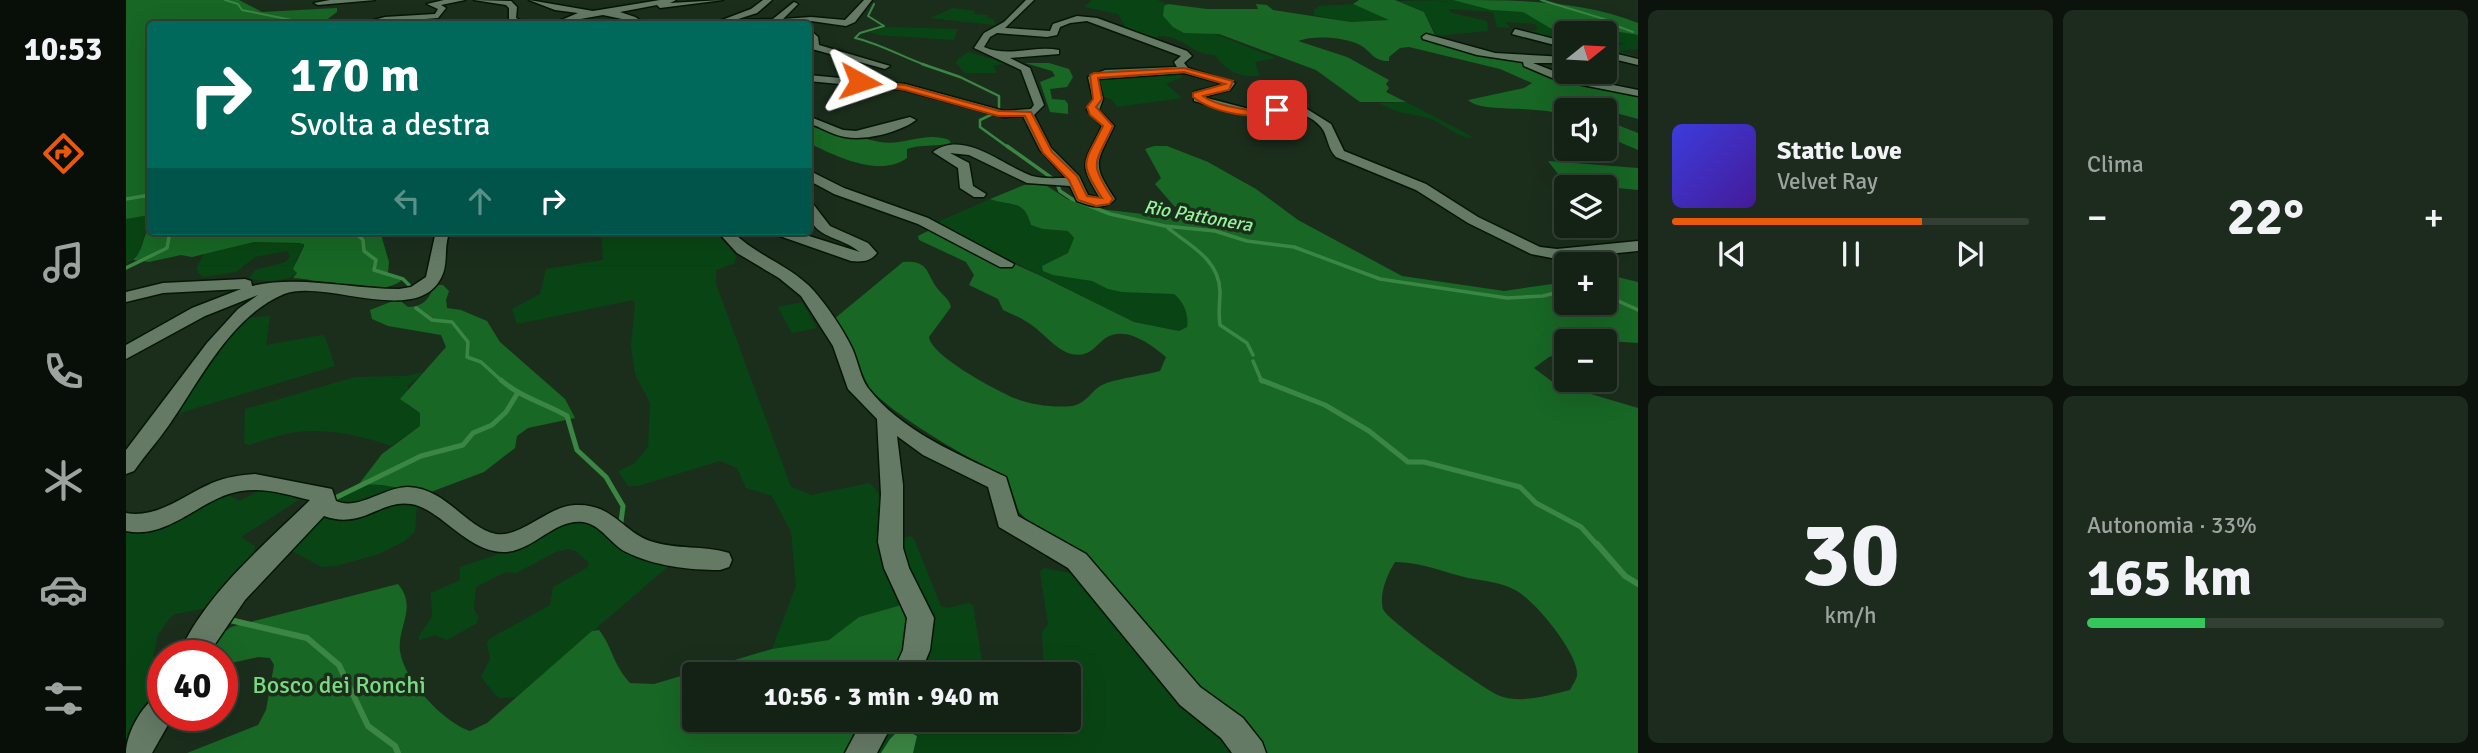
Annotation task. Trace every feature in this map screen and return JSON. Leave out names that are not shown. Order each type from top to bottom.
[{"type":"street","points":[[318,4],[371,0]]},
{"type":"street","points":[[376,21],[438,16],[442,9],[431,4],[461,0]]},
{"type":"street","points":[[478,0],[508,3],[522,0]]},
{"type":"street","points":[[533,0],[558,8],[597,14]]},
{"type":"street","points":[[565,21],[611,8],[672,0]]},
{"type":"street","points":[[611,8],[719,0]]},
{"type":"street","points":[[730,21],[726,20],[754,11],[768,0]]},
{"type":"street","points":[[812,21],[848,23],[868,0]]},
{"type":"street","points":[[986,0],[1001,0]]},
{"type":"street","points":[[508,3],[513,6],[512,19],[517,21]]},
{"type":"street","points":[[979,48],[987,35],[1032,3]]},
{"type":"street","points":[[776,21],[794,4]]},
{"type":"street","points":[[999,29],[1010,7]]},
{"type":"street","points":[[611,8],[637,21]]},
{"type":"street","points":[[999,29],[1046,34],[1054,33],[1056,26],[1070,20],[1102,20],[1132,35],[1184,52],[1186,57],[1179,62],[1184,70]]},
{"type":"street","points":[[776,21],[808,21]]},
{"type":"street","points":[[1515,32],[1554,43]]},
{"type":"street","points":[[812,35],[815,47],[885,65]]},
{"type":"street","points":[[1426,37],[1455,47],[1520,61],[1556,77],[1638,93]]},
{"type":"street","points":[[979,48],[1008,56],[1028,51],[1056,52],[1054,54]]},
{"type":"street","points":[[812,78],[905,87],[995,112],[1028,114],[1040,108],[1027,71],[1017,63],[986,54],[979,48]]},
{"type":"street","points":[[1617,59],[1638,62]]},
{"type":"street","points":[[1520,61],[1554,60]]},
{"type":"street","points":[[1028,114],[1046,150],[1076,182],[1082,198],[1096,203],[1107,200],[1091,173],[1091,162],[1108,126],[1093,110],[1098,99],[1093,77],[1105,73],[1184,70],[1230,83],[1226,89],[1198,94],[1197,98],[1202,101],[1253,113],[1270,113],[1288,108],[1303,111],[1327,126],[1336,150],[1344,157],[1428,190],[1472,220],[1528,248],[1557,254],[1638,246]]},
{"type":"street","points":[[812,120],[827,124],[842,133],[867,134],[910,120]]},
{"type":"street","points":[[979,194],[967,188],[964,166],[939,152],[961,149],[997,162],[1027,178],[1076,182]]},
{"type":"street","points":[[812,177],[828,188],[894,209],[938,227],[1006,264]]},
{"type":"street","points":[[791,235],[852,256],[862,257],[869,253],[863,246],[825,229],[812,212]]},
{"type":"street","points":[[126,297],[169,288],[279,282],[361,294],[400,293],[422,288],[433,276],[441,235]]},
{"type":"street","points":[[728,235],[742,250],[785,275],[807,293],[842,346],[858,389],[887,418],[931,450],[998,483],[1007,521],[1030,536],[1064,550],[1077,561],[1183,689],[1232,728],[1251,753]]},
{"type":"street","points":[[126,353],[229,296],[295,284]]},
{"type":"street","points":[[126,466],[222,338],[264,298],[295,284]]},
{"type":"street","points":[[887,418],[892,494],[890,544],[900,573],[922,614],[923,629],[912,662]]},
{"type":"street","points":[[126,522],[133,525],[148,524],[211,491],[258,480],[324,495],[321,503],[277,545],[220,611],[202,640]]},
{"type":"street","points":[[321,503],[343,513],[395,497],[415,496],[426,499],[481,537],[502,543],[515,541],[554,519],[570,514],[587,514],[616,529],[635,545],[680,558],[720,560]]},
{"type":"street","points":[[135,753],[148,731]]},
{"type":"street","points":[[860,753],[872,732]]},
{"type":"shaded area","points":[[1092,0],[1157,0],[1168,4],[1164,6],[1163,16],[1177,29],[1218,35],[1276,58],[1255,62],[1260,76],[1246,76],[1224,66],[1215,55],[1199,52],[1171,37],[1155,37],[1178,47],[1123,28],[1125,26],[1118,14],[1084,7]]},
{"type":"shaded area","points":[[1453,0],[1491,10],[1523,12],[1554,25],[1554,41],[1521,33],[1537,30],[1536,24],[1505,22],[1510,28],[1497,27],[1493,12],[1448,9],[1452,13],[1487,21],[1488,31],[1437,36],[1424,12],[1398,1]]},
{"type":"shaded area","points":[[1353,4],[1391,20],[1351,22],[1314,15],[1314,10],[1319,6]]},
{"type":"shaded area","points":[[953,8],[988,15],[995,25],[930,18]]},
{"type":"shaded area","points":[[886,27],[958,29],[954,40],[878,35],[870,32]]},
{"type":"shaded area","points":[[1617,32],[1638,35],[1638,49],[1619,51],[1638,57],[1638,61],[1617,56],[1617,45],[1625,44],[1617,42]]},
{"type":"shaded area","points":[[968,52],[1006,63],[993,66],[997,73],[965,73],[956,63]]},
{"type":"shaded area","points":[[1179,72],[1182,77],[1166,84],[1182,98],[1117,107],[1111,99],[1102,97],[1097,77]]},
{"type":"shaded area","points":[[1406,102],[1473,138],[1461,135],[1433,120],[1379,103]]},
{"type":"shaded area","points":[[990,199],[1025,208],[1029,217],[1043,229],[1068,231],[1074,239],[1068,253],[1043,266],[1064,275],[1092,281],[1108,289],[1174,294],[1185,309],[1187,327],[1179,331],[1134,322],[940,225],[940,221]]},
{"type":"shaded area","points":[[147,216],[147,232],[139,251],[126,264],[126,219]]},
{"type":"shaded area","points":[[601,235],[718,235],[736,256],[735,263],[716,270],[716,284],[791,487],[812,495],[869,483],[875,488],[880,499],[877,533],[880,552],[905,604],[859,617],[830,640],[772,649],[796,586],[791,532],[772,496],[746,488],[737,468],[720,461],[638,486],[628,486],[618,471],[635,463],[648,447],[650,403],[635,374],[631,346],[635,303],[633,300],[517,324],[512,309],[540,294],[546,269],[603,260]]},
{"type":"shaded area","points":[[254,242],[304,244],[296,260],[297,273],[281,280],[249,279],[255,270],[286,262],[290,256],[287,251],[255,257],[236,272],[203,277],[198,273],[197,267],[204,254]]},
{"type":"shaded area","points":[[802,302],[817,328],[792,333],[778,307]]},
{"type":"shaded area","points":[[270,316],[266,345],[322,335],[335,366],[170,416],[195,375],[245,318]]},
{"type":"shaded area","points":[[424,372],[408,386],[407,405],[420,413],[420,426],[391,446],[357,436],[321,431],[291,433],[249,445],[244,443],[245,409],[355,377],[406,376]]},
{"type":"shaded area","points":[[359,484],[428,493],[417,507],[415,531],[405,541],[379,554],[336,566],[322,567],[288,549],[337,496]]},
{"type":"shaded area","points":[[263,489],[301,494],[300,499],[241,537],[255,546],[252,561],[213,607],[175,614],[157,640],[147,640],[147,718],[126,753],[126,531],[141,530],[222,491],[239,501]]},
{"type":"shaded area","points":[[585,520],[670,565],[516,697],[498,698],[481,677],[490,659],[487,644],[489,639],[550,605],[553,587],[588,567],[588,562],[577,552],[569,549],[556,552],[516,573],[506,572],[476,587],[474,609],[479,618],[476,624],[447,640],[435,635],[419,640],[432,617],[431,593],[460,580],[460,567],[496,555],[505,548],[569,522],[574,524]]},
{"type":"shaded area","points":[[910,536],[914,539],[941,606],[947,608],[969,603],[973,605],[982,662],[919,662],[933,624],[929,607],[907,568],[898,540]]},
{"type":"shaded area","points":[[1044,568],[1070,573],[1086,583],[1240,753],[870,753],[882,732],[1081,732],[1081,662],[1043,662],[1042,632],[1048,624],[1040,572]]},
{"type":"shaded area","points":[[897,732],[909,732],[917,736],[913,753],[881,753]]},
{"type":"green space","points":[[126,0],[239,0],[262,12],[337,8],[337,12],[325,21],[147,21],[147,216],[126,219]]},
{"type":"green space","points":[[1359,0],[1395,0],[1424,12],[1435,35],[1507,56],[1554,77],[1554,84],[1587,84],[1638,95],[1638,119],[1617,113],[1617,98],[1554,98],[1554,112],[1485,107],[1468,100],[1524,88],[1532,83],[1500,69],[1409,47],[1400,48],[1389,57],[1389,61],[1384,61],[1360,45],[1346,40],[1321,38],[1298,41],[1347,57],[1389,80],[1386,92],[1406,102],[1360,102],[1316,70],[1219,34],[1184,33],[1173,27],[1163,16],[1164,6],[1168,4],[1207,9],[1258,9],[1256,4],[1267,5],[1273,10],[1351,22],[1389,20],[1353,4]]},
{"type":"green space","points":[[1453,0],[1524,1],[1593,10],[1638,23],[1638,35],[1617,32],[1617,21],[1554,21],[1554,29],[1523,12],[1491,10]]},
{"type":"green space","points":[[1025,63],[1049,63],[1069,69],[1073,77],[1067,87],[1050,89],[1052,99],[1065,100],[1068,104],[1068,114],[1050,112],[1040,82],[1055,76],[1052,71]]},
{"type":"green space","points":[[812,118],[880,142],[932,137],[949,140],[951,143],[912,147],[907,149],[907,158],[884,166],[858,163],[812,144]]},
{"type":"green space","points":[[1617,125],[1638,133],[1638,150],[1617,141]]},
{"type":"green space","points":[[1167,146],[1208,162],[1256,189],[1298,220],[1402,276],[1504,291],[1554,284],[1554,315],[1617,315],[1617,277],[1638,282],[1638,343],[1617,342],[1617,329],[1554,329],[1554,355],[1534,368],[1554,383],[1554,392],[1584,392],[1638,408],[1638,753],[1261,753],[1019,512],[1007,477],[952,448],[910,421],[864,382],[855,368],[834,319],[903,262],[922,265],[950,304],[951,307],[929,337],[932,345],[952,363],[1014,398],[1043,405],[1072,406],[1081,403],[1098,387],[1107,383],[1160,371],[1166,357],[1145,341],[1128,334],[1111,335],[1086,354],[1065,352],[1032,326],[1003,310],[998,299],[969,285],[974,275],[966,262],[919,240],[918,236],[934,228],[1039,275],[1134,322],[1179,331],[1187,327],[1187,318],[1183,305],[1174,294],[1122,292],[1092,281],[1043,271],[1042,266],[1068,253],[1074,238],[1068,231],[1031,225],[1021,207],[990,199],[1024,185],[1037,184],[1047,186],[1067,199],[1091,208],[1186,219],[1191,216],[1174,206],[1155,184],[1161,178],[1145,149]],"holes":[[[1395,562],[1423,565],[1468,578],[1498,583],[1523,595],[1554,628],[1571,655],[1577,676],[1570,690],[1526,699],[1500,696],[1417,640],[1383,609],[1382,597],[1384,585]]]},
{"type":"green space","points":[[1548,161],[1638,168],[1638,190],[1617,188],[1617,175],[1559,175]]},
{"type":"green space","points":[[147,233],[147,235],[381,235],[389,262],[388,273],[401,281],[390,286],[363,288],[293,278],[297,273],[293,269],[304,246],[298,243],[254,242],[192,257],[181,255],[149,262],[133,260]]},
{"type":"green space","points":[[434,285],[443,285],[449,291],[447,308],[461,310],[487,321],[500,342],[565,399],[575,418],[528,428],[517,436],[515,448],[484,472],[428,493],[359,484],[382,454],[420,426],[420,413],[400,399],[446,347],[441,335],[388,326],[372,319],[370,310],[398,299],[408,307],[422,304]]},
{"type":"green space","name":"Bosco dei Ronchi","points":[[398,584],[404,593],[407,609],[400,642],[403,662],[426,698],[448,719],[470,731],[487,723],[592,631],[599,630],[630,683],[654,684],[682,676],[682,732],[861,732],[849,753],[187,753],[258,725],[266,710],[274,665],[270,658],[258,657],[238,661],[238,640],[216,640],[231,627]]},
{"type":"green space","name":"Bosco dei Ronchi","points":[[905,604],[908,631],[899,662],[728,662],[772,649],[829,640],[859,617]]},
{"type":"waterway","points":[[225,0],[238,4],[242,10],[292,20],[289,21]]},
{"type":"waterway","points":[[1541,0],[1614,22],[1617,26],[1633,32]]},
{"type":"waterway","name":"Rio Pattonera","points":[[874,4],[868,16],[884,26],[860,33],[855,38],[928,66]]},
{"type":"waterway","name":"Rio Pattonera","points":[[922,64],[960,77],[999,96],[999,111],[980,120],[980,127],[1009,148]]},
{"type":"waterway","name":"Rio Pattonera","points":[[1007,146],[1056,181],[1060,191],[1072,199],[1110,214],[1165,226],[1215,231],[1247,241],[1294,247],[1380,279],[1507,298],[1554,293]]},
{"type":"waterway","points":[[126,199],[147,196]]},
{"type":"waterway","points":[[1168,228],[1209,261],[1220,291],[1220,325],[1247,343],[1253,355]]},
{"type":"waterway","points":[[126,268],[167,248],[171,235]]},
{"type":"waterway","points":[[358,235],[363,240],[364,251],[376,260],[374,270],[403,279],[409,285]]},
{"type":"waterway","name":"Rio Pattonera","points":[[1617,300],[1638,310]]},
{"type":"waterway","points":[[416,308],[432,320],[452,322],[468,342],[467,357],[481,362],[503,382]]},
{"type":"waterway","points":[[1253,361],[1261,380]]},
{"type":"waterway","points":[[501,380],[524,395],[567,416],[577,450],[606,477],[623,506],[621,522]]},
{"type":"waterway","points":[[1261,380],[1325,405],[1369,431],[1408,462],[1424,462],[1520,487],[1536,503],[1581,527],[1598,546]]},
{"type":"waterway","points":[[335,498],[421,456],[463,445],[473,433],[492,425],[506,412],[517,394]]},
{"type":"waterway","points":[[1597,544],[1625,576],[1638,584]]},
{"type":"waterway","points":[[230,620],[307,638],[339,665],[368,726],[395,746],[398,753]]},
{"type":"route","points":[[860,82],[905,87],[998,113],[1028,114],[1048,153],[1074,179],[1082,198],[1096,203],[1108,199],[1094,180],[1091,162],[1108,126],[1094,113],[1092,107],[1098,99],[1094,75],[1184,70],[1230,83],[1226,89],[1196,95],[1206,103],[1253,113],[1277,110]]}]
